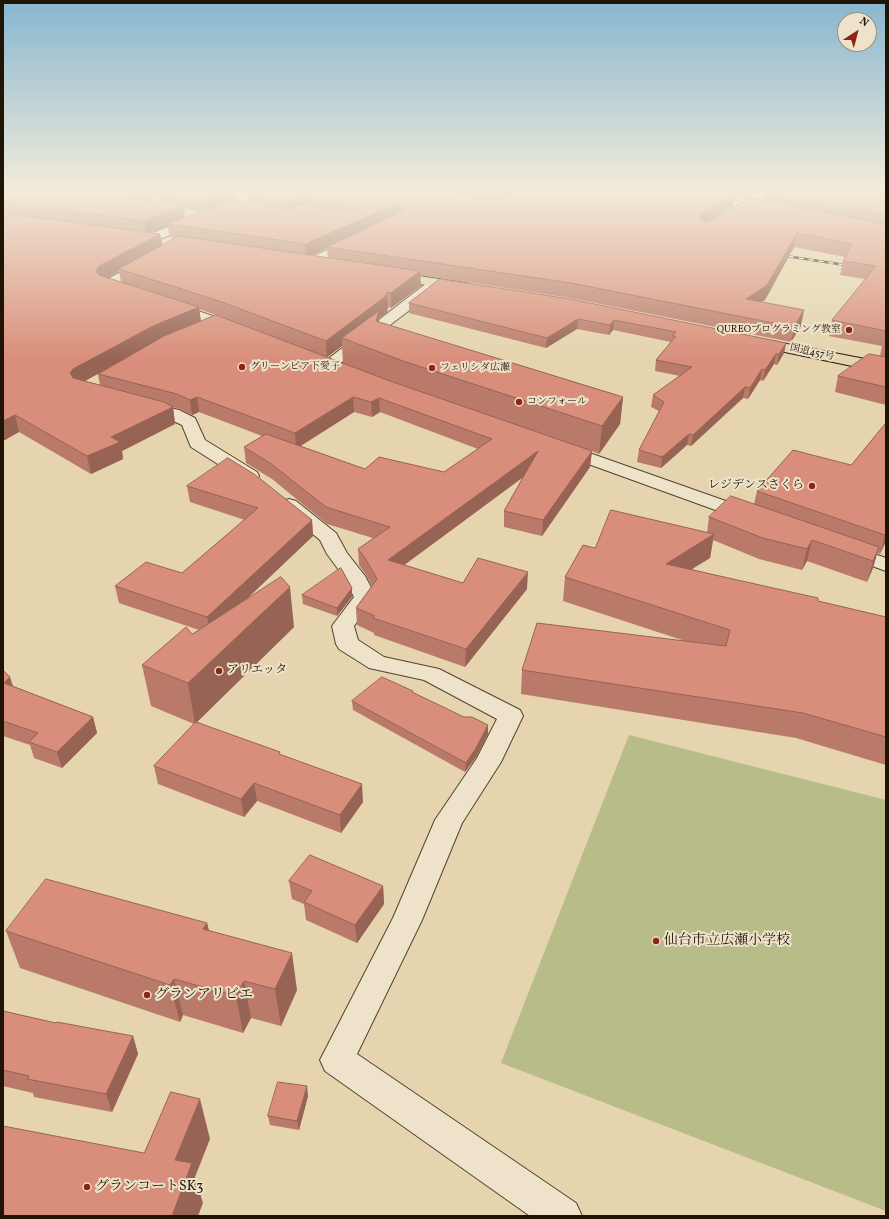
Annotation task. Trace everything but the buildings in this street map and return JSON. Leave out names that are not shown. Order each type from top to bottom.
[{"type":"highway","points":[[292,261],[331,267]]},
{"type":"highway","points":[[377,274],[481,290]]},
{"type":"highway","name":"国道457号","points":[[740,338],[886,368]]},
{"type":"street","points":[[307,264],[346,246]]},
{"type":"street","points":[[160,255],[106,285],[148,298],[250,334]]},
{"type":"street","points":[[349,372],[322,362],[436,283]]},
{"type":"street","points":[[189,334],[218,322]]},
{"type":"street","points":[[123,401],[173,414],[189,422],[197,443],[264,484],[329,537],[337,554],[354,576],[365,597],[344,626],[348,644],[377,663],[431,674],[511,716],[488,762],[449,820],[406,920],[337,1060],[563,1216]]},
{"type":"street","points":[[552,445],[767,522]]},
{"type":"street","points":[[834,546],[886,565]]},
{"type":"green space","points":[[629,735],[886,800],[886,1211],[501,1063]]},
{"type":"railway","points":[[779,255],[852,266]]},
{"type":"place","name":"QUREOプログラミング教室","points":[[849,330]]},
{"type":"place","name":"グリーンピア下愛子","points":[[242,367]]},
{"type":"place","name":"フェリシダ広瀬","points":[[432,368]]},
{"type":"place","name":"コンフォール","points":[[519,402]]},
{"type":"place","name":"レジデンスさくら","points":[[812,486]]},
{"type":"place","name":"アリエッタ","points":[[219,671]]},
{"type":"place","name":"仙台市立広瀬小学校","points":[[656,941]]},
{"type":"place","name":"グランアリビエ","points":[[147,995]]},
{"type":"place","name":"グランコートSK3","points":[[87,1187]]}]
